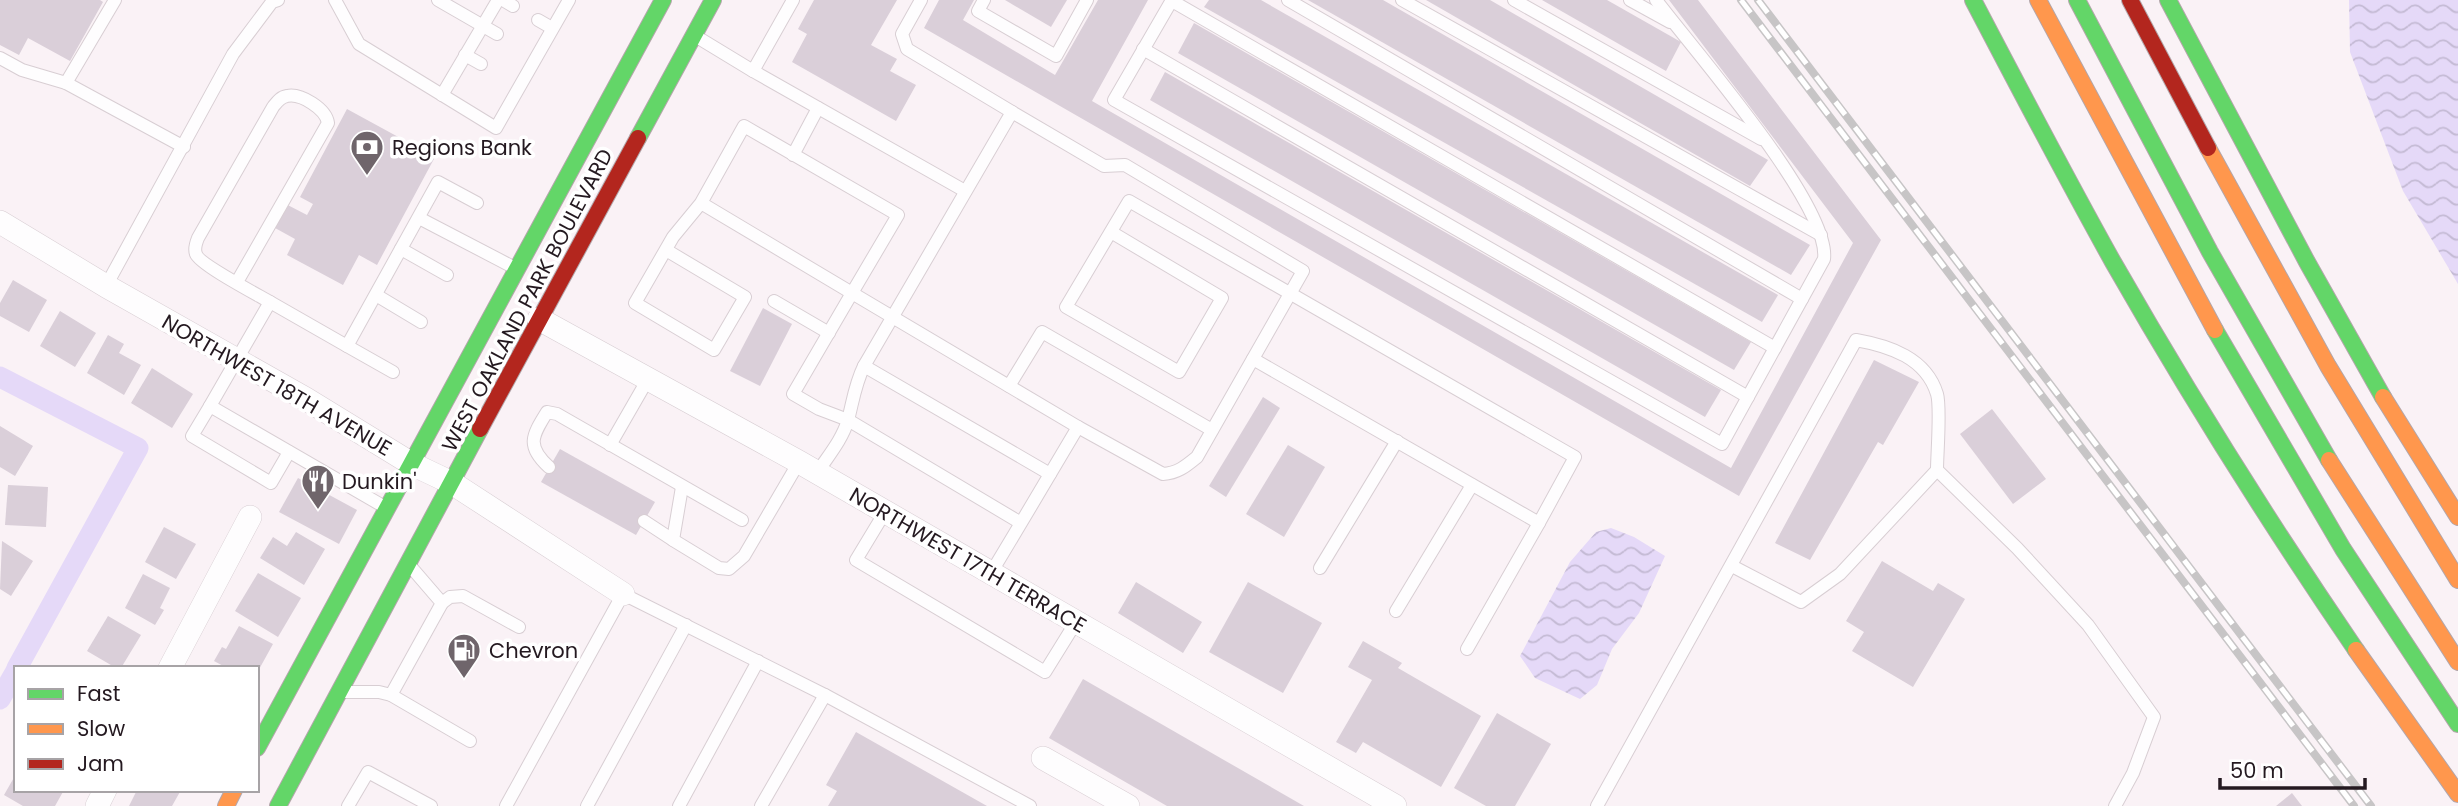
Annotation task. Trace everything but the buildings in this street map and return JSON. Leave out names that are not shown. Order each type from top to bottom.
[{"type":"main road","name":"WEST OAKLAND PARK BOULEVARD","points":[[259,744],[663,0]]},
{"type":"main road","name":"WEST OAKLAND PARK BOULEVARD","points":[[278,806],[452,483],[529,307],[694,36],[713,0]]},
{"type":"main road","points":[[1973,0],[2133,296],[2237,470],[2357,651],[2458,794]]},
{"type":"main road","points":[[2038,0],[2231,362],[2353,565],[2458,724]]},
{"type":"main road","points":[[2077,0],[2295,403],[2458,662]]},
{"type":"main road","points":[[2130,0],[2212,160],[2309,337],[2458,580]]},
{"type":"main road","points":[[2168,0],[2311,268],[2458,517]]},
{"type":"main road","points":[[517,269],[519,291],[529,307]]},
{"type":"street","name":"NORTHWEST 18TH AVENUE","points":[[0,222],[106,286],[238,359],[412,464],[452,483],[623,594]]},
{"type":"street","name":"NORTHWEST 17TH TERRACE","points":[[529,307],[648,379],[885,512],[1395,806]]},
{"type":"street","points":[[171,666],[250,517]]},
{"type":"street","points":[[1043,758],[1128,806]]},
{"type":"lane","points":[[66,83],[116,0]]},
{"type":"lane","points":[[106,286],[233,54],[272,2],[278,0]]},
{"type":"lane","points":[[335,0],[359,44],[496,128],[567,0]]},
{"type":"lane","points":[[438,0],[497,34]]},
{"type":"lane","points":[[753,71],[793,0]]},
{"type":"lane","points":[[701,203],[1163,474],[1174,473],[1197,457],[1303,271],[1125,165],[1104,166],[907,48],[902,34],[921,0]]},
{"type":"lane","points":[[984,0],[978,11],[1056,56],[1087,0]]},
{"type":"lane","points":[[1656,0],[1798,186],[1826,248],[1824,259],[1802,299],[1775,348],[1748,397],[1722,444],[1114,100],[1172,0],[1775,348]]},
{"type":"lane","points":[[1288,0],[1802,299]]},
{"type":"lane","points":[[1402,0],[1821,235]]},
{"type":"lane","points":[[1514,0],[1766,142]]},
{"type":"lane","points":[[1630,0],[1676,26]]},
{"type":"lane","points":[[442,96],[483,26],[505,2]]},
{"type":"lane","points":[[538,20],[552,28]]},
{"type":"lane","points":[[694,36],[965,191]]},
{"type":"lane","points":[[522,49],[536,56]]},
{"type":"lane","points":[[1143,49],[1748,397]]},
{"type":"lane","points":[[466,55],[481,64]]},
{"type":"lane","points":[[0,58],[22,70],[66,83],[184,147]]},
{"type":"lane","points":[[506,78],[519,85]]},
{"type":"lane","points":[[237,282],[328,123],[327,115],[321,109],[297,97],[290,95],[280,98],[273,107],[198,238],[196,255],[201,261],[270,302],[393,372]]},
{"type":"lane","points":[[793,155],[818,108]]},
{"type":"lane","points":[[644,521],[719,568],[734,566],[744,556],[808,468],[841,437],[848,420],[855,384],[864,366],[1012,112]]},
{"type":"lane","points":[[666,250],[745,297],[714,350],[635,303],[666,250],[681,226],[701,203],[744,126],[898,215],[793,394],[819,409],[848,420],[1021,523]]},
{"type":"lane","points":[[347,346],[438,182],[477,203]]},
{"type":"lane","points":[[1111,232],[1222,298],[1179,372],[1066,307],[1129,201],[1575,457],[1467,649]]},
{"type":"lane","points":[[419,218],[517,269]]},
{"type":"lane","points":[[401,249],[447,275]]},
{"type":"lane","points":[[376,295],[421,322]]},
{"type":"lane","points":[[774,301],[829,333]]},
{"type":"lane","points":[[270,302],[192,436],[271,483],[289,452]]},
{"type":"lane","points":[[1010,386],[1042,332],[1212,430]]},
{"type":"lane","points":[[1597,806],[1856,340],[1883,345],[1921,365],[1938,395],[1937,470],[1840,574],[1801,602],[1732,566]]},
{"type":"lane","points":[[1253,359],[1539,523]]},
{"type":"lane","points":[[864,366],[1050,474]]},
{"type":"lane","points":[[610,445],[648,379]]},
{"type":"lane","points":[[210,406],[387,508]]},
{"type":"lane","points":[[549,467],[538,457],[533,441],[533,433],[547,412],[557,414],[742,520]]},
{"type":"lane","points":[[990,573],[1079,427]]},
{"type":"lane","points":[[1320,568],[1396,441]]},
{"type":"lane","points":[[1937,470],[2017,548],[2088,625],[2154,717],[2133,773],[2115,806]]},
{"type":"lane","points":[[1396,611],[1472,485]]},
{"type":"lane","points":[[673,540],[682,487]]},
{"type":"lane","points":[[885,512],[856,560],[1045,672],[1076,622]]},
{"type":"lane","points":[[407,563],[442,603]]},
{"type":"lane","points":[[506,806],[623,594],[825,695],[1030,806]]},
{"type":"lane","points":[[391,695],[442,603],[450,597],[463,596],[519,627]]},
{"type":"lane","points":[[587,806],[686,625]]},
{"type":"lane","points":[[679,806],[758,661]]},
{"type":"lane","points":[[338,691],[391,695],[470,741]]},
{"type":"lane","points":[[767,804],[825,695]]},
{"type":"lane","points":[[348,806],[368,772],[431,806]]},
{"type":"water","points":[[2349,0],[2458,0],[2458,284],[2403,191],[2350,52]]},
{"type":"water","points":[[1611,528],[1634,537],[1665,556],[1639,613],[1612,649],[1597,685],[1580,699],[1535,678],[1520,656],[1570,562],[1596,532]]},
{"type":"waterway","points":[[0,377],[138,448],[18,666]]},
{"type":"waterway","points":[[0,699],[14,674]]},
{"type":"railway","points":[[1741,0],[2354,806]]},
{"type":"railway","points":[[1758,0],[2371,806]]},
{"type":"traffic: fast","points":[[259,744],[663,0]]},
{"type":"traffic: fast","points":[[638,138],[713,0]]},
{"type":"traffic: fast","points":[[1973,0],[2077,197],[2142,312],[2231,459],[2356,650]]},
{"type":"traffic: fast","points":[[2077,0],[2210,252],[2329,460]]},
{"type":"traffic: fast","points":[[2168,0],[2307,262],[2383,397]]},
{"type":"traffic: fast","points":[[2215,330],[2343,549],[2458,724]]},
{"type":"traffic: fast","points":[[278,806],[480,429]]},
{"type":"traffic: slow","points":[[2038,0],[2215,330]]},
{"type":"traffic: slow","points":[[2208,148],[2328,366],[2458,580]]},
{"type":"traffic: slow","points":[[2383,397],[2458,517]]},
{"type":"traffic: slow","points":[[2329,460],[2458,662]]},
{"type":"traffic: slow","points":[[2356,650],[2458,794]]},
{"type":"traffic: slow","points":[[226,806],[233,792]]},
{"type":"traffic: jam","points":[[2130,0],[2208,148]]},
{"type":"traffic: jam","points":[[480,429],[638,138]]},
{"type":"place","name":"Regions Bank","points":[[367,177]]},
{"type":"place","name":"Dunkin'","points":[[318,511]]},
{"type":"place","name":"Chevron","points":[[464,680]]}]
